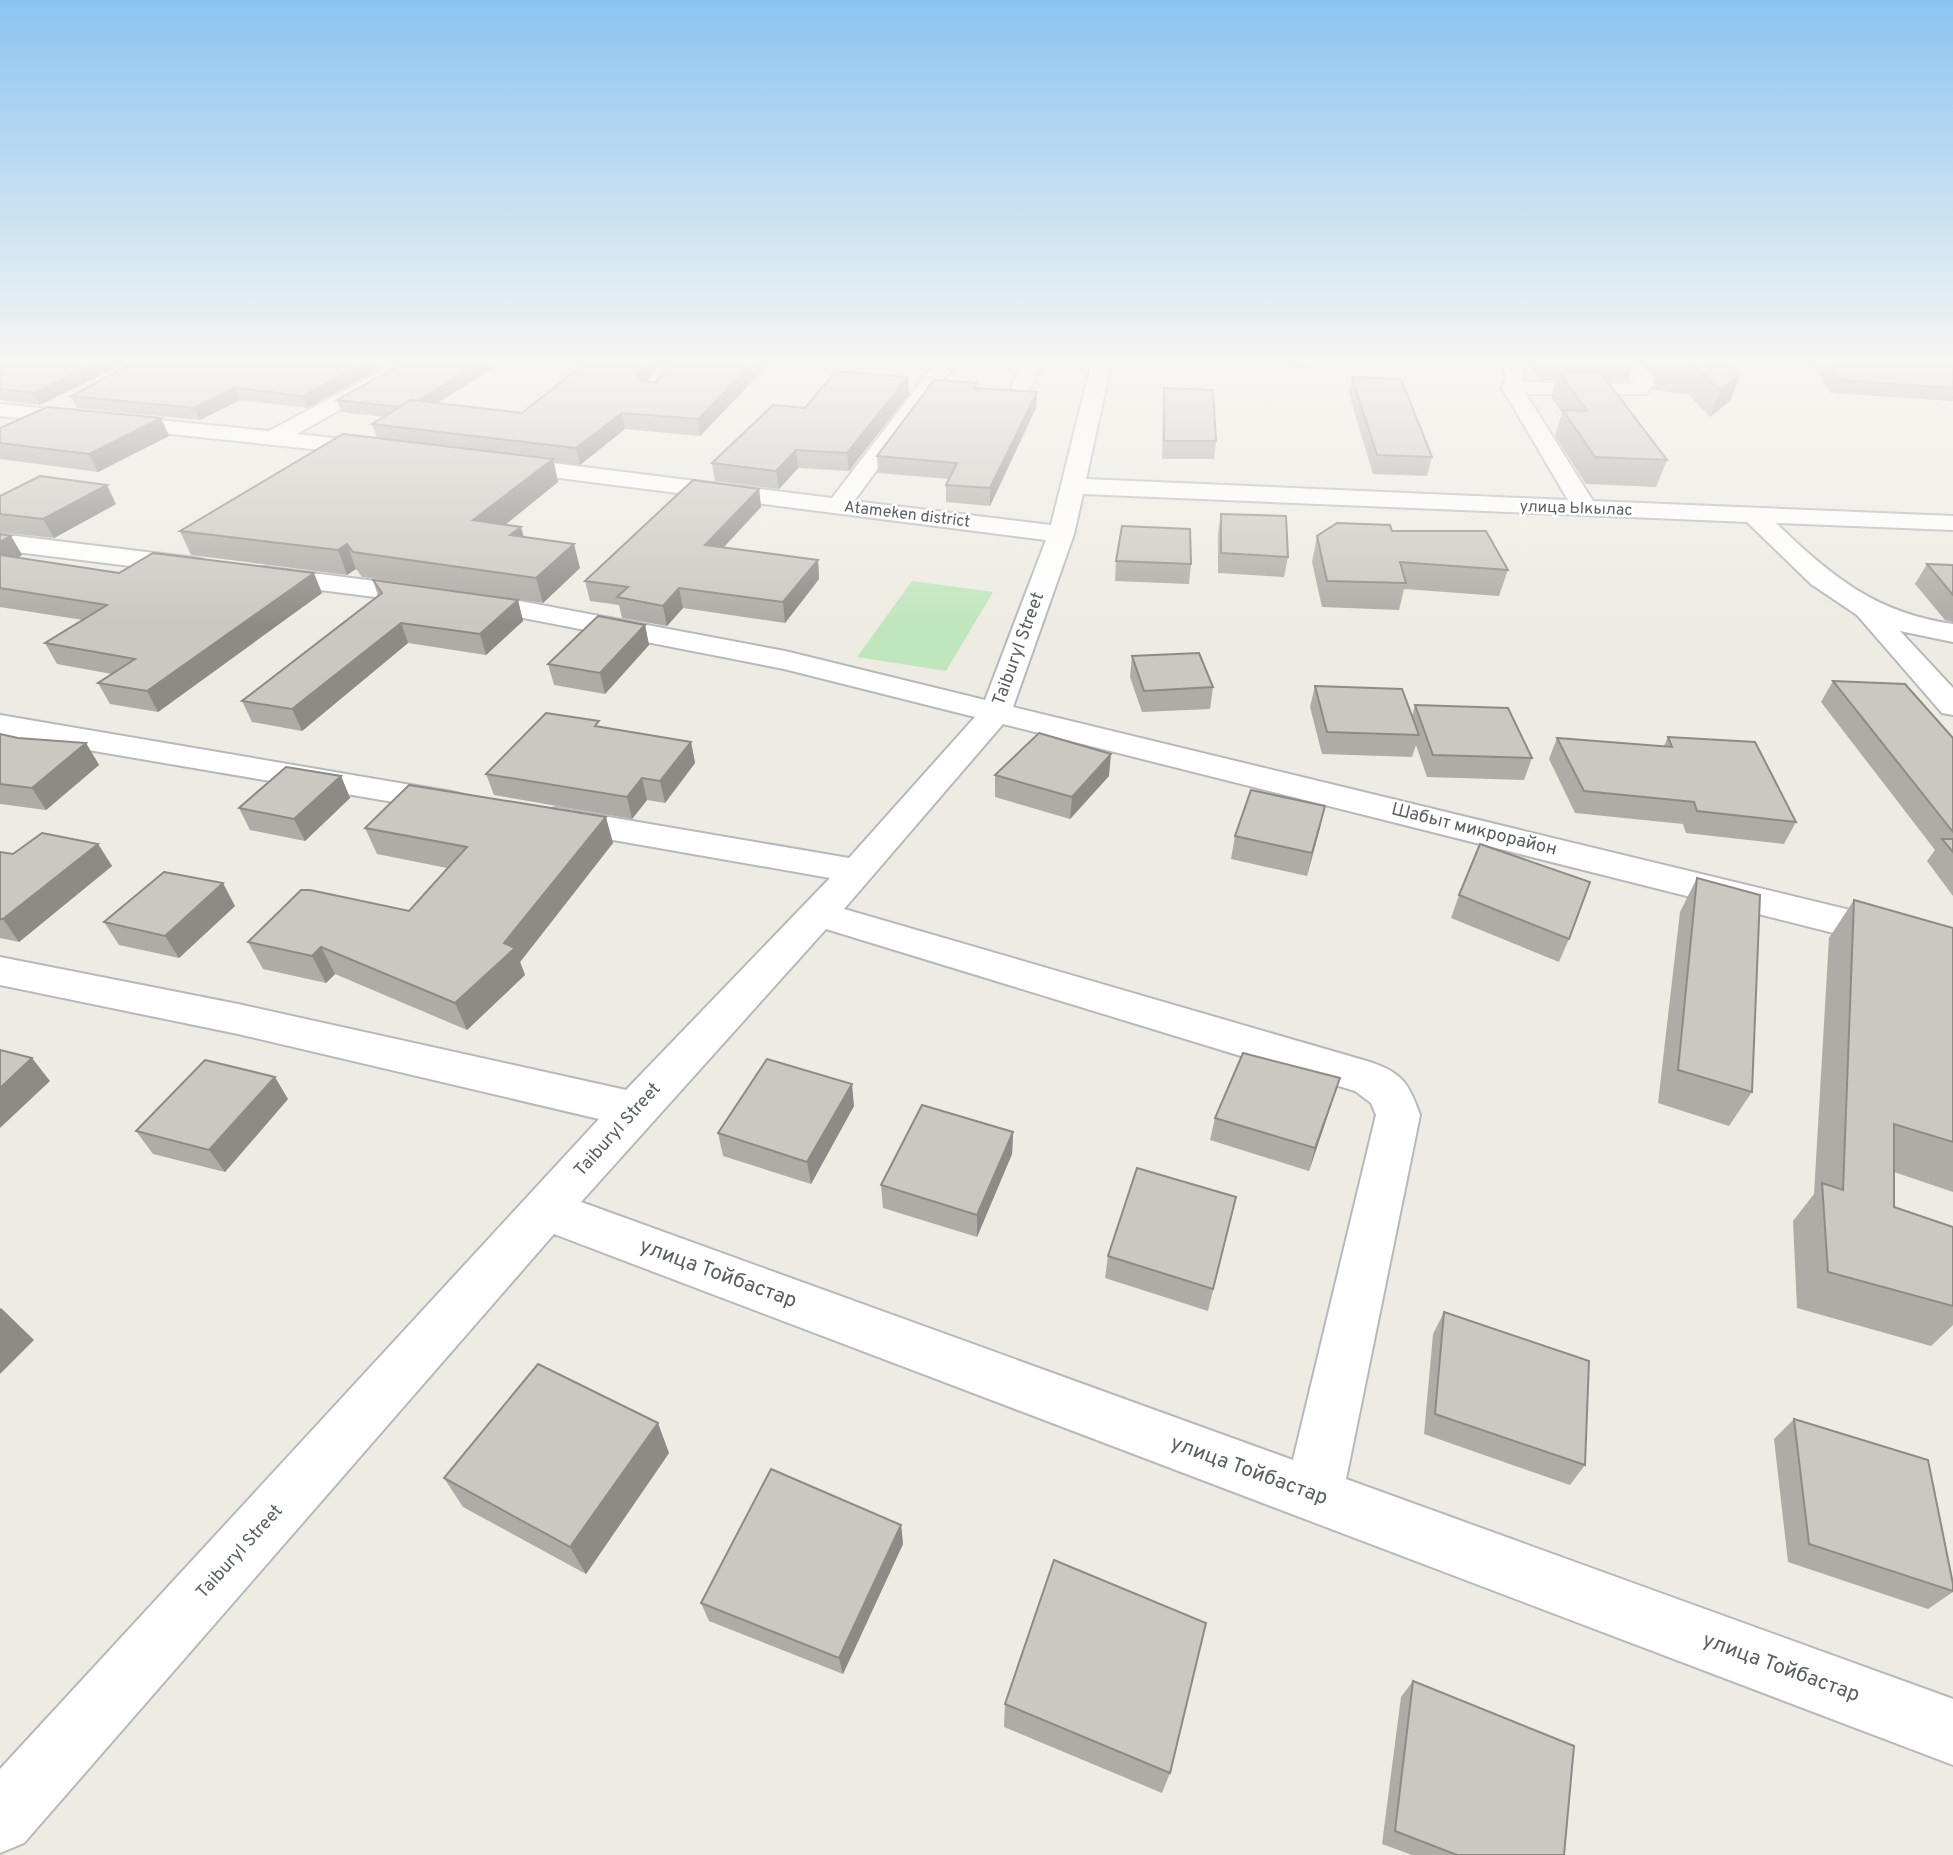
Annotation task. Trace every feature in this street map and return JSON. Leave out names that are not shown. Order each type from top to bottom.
[{"type":"street","points":[[838,506],[879,452]]},
{"type":"street","name":"Taiburyl Street","points":[[0,1819],[635,1110],[858,871],[996,712],[1061,534],[1080,452]]},
{"type":"street","points":[[1551,452],[1586,509]]},
{"type":"street","name":"Atameken district","points":[[480,461],[1061,534]]},
{"type":"street","name":"улица Ыкылас","points":[[1072,486],[1953,523]]},
{"type":"street","points":[[1755,516],[1789,550],[1866,612],[1953,706]]},
{"type":"street","name":"Шабыт микрорайон","points":[[0,542],[493,604],[785,660],[1953,948]]},
{"type":"street","points":[[1866,612],[1921,630],[1953,633]]},
{"type":"street","points":[[0,725],[476,806]]},
{"type":"street","points":[[531,815],[858,871]]},
{"type":"street","points":[[818,914],[1370,1079],[1390,1093],[1398,1115],[1314,1495]]},
{"type":"street","points":[[0,971],[238,1019],[635,1110]]},
{"type":"street","name":"улица Тойбастар","points":[[546,1210],[1953,1732]]},
{"type":"green space","points":[[912,581],[993,592],[946,671],[857,657]]},
{"type":"building","points":[[313,452],[491,452],[553,459],[473,520],[521,527],[510,535],[574,544],[536,578],[353,552],[347,544],[338,550],[180,531]]},
{"type":"building","points":[[724,452],[795,452],[776,471],[712,463]]},
{"type":"building","points":[[880,452],[1008,452],[990,488],[946,485],[957,463],[877,456]]},
{"type":"building","points":[[1376,452],[1430,452],[1432,457],[1377,455]]},
{"type":"building","points":[[1591,452],[1661,452],[1667,460],[1595,457]]},
{"type":"building","points":[[40,476],[107,485],[43,519],[0,514],[0,496]]},
{"type":"building","points":[[693,480],[759,489],[705,545],[818,560],[783,602],[679,588],[663,606],[617,597],[628,587],[585,581]]},
{"type":"building","points":[[1221,514],[1286,516],[1288,557],[1221,553]]},
{"type":"building","points":[[1337,523],[1390,525],[1392,531],[1486,531],[1508,570],[1400,562],[1406,583],[1327,581],[1317,536]]},
{"type":"building","points":[[1122,526],[1190,529],[1191,564],[1116,561]]},
{"type":"building","points":[[0,534],[11,536],[0,542]]},
{"type":"building","points":[[153,553],[314,573],[147,691],[98,683],[135,659],[45,643],[107,605],[0,588],[0,555],[119,573]]},
{"type":"building","points":[[1927,564],[1953,565],[1953,595]]},
{"type":"building","points":[[373,580],[518,600],[480,634],[401,623],[292,709],[242,701],[382,593]]},
{"type":"building","points":[[598,616],[645,625],[600,673],[548,664]]},
{"type":"building","points":[[1199,653],[1213,687],[1144,691],[1132,656]]},
{"type":"building","points":[[1833,681],[1905,684],[1953,738],[1953,832]]},
{"type":"building","points":[[1315,686],[1402,689],[1419,735],[1327,732]]},
{"type":"building","points":[[1415,705],[1508,708],[1532,758],[1433,755]]},
{"type":"building","points":[[546,713],[599,721],[595,726],[691,742],[660,781],[642,778],[627,797],[486,774]]},
{"type":"building","points":[[1039,733],[1111,754],[1072,797],[995,775]]},
{"type":"building","points":[[0,734],[18,738],[86,743],[32,788],[0,784]]},
{"type":"building","points":[[1668,737],[1755,742],[1796,822],[1697,811],[1694,802],[1584,791],[1557,738],[1672,747]]},
{"type":"building","points":[[286,767],[341,776],[294,819],[239,808]]},
{"type":"building","points":[[409,785],[606,817],[504,943],[515,948],[455,1003],[321,947],[312,956],[248,942],[301,890],[409,911],[467,847],[365,828]]},
{"type":"building","points":[[1251,790],[1325,806],[1312,853],[1235,836]]},
{"type":"building","points":[[42,833],[98,844],[0,919],[0,852],[13,854]]},
{"type":"building","points":[[1942,839],[1953,839],[1953,852]]},
{"type":"building","points":[[1480,844],[1590,882],[1569,939],[1459,895]]},
{"type":"building","points":[[164,872],[223,883],[165,936],[104,922]]},
{"type":"building","points":[[1697,878],[1760,895],[1752,1092],[1678,1070]]},
{"type":"building","points":[[1854,900],[1953,928],[1953,1142],[1894,1124],[1894,1207],[1953,1227],[1953,1306],[1828,1272],[1822,1183],[1843,1190]]},
{"type":"building","points":[[0,1050],[32,1058],[0,1088]]},
{"type":"building","points":[[1243,1053],[1340,1078],[1315,1148],[1215,1118]]},
{"type":"building","points":[[767,1059],[852,1084],[807,1162],[718,1133]]},
{"type":"building","points":[[205,1060],[275,1077],[209,1150],[136,1131]]},
{"type":"building","points":[[922,1105],[1013,1132],[977,1215],[881,1185]]},
{"type":"building","points":[[1137,1168],[1236,1197],[1213,1289],[1108,1256]]},
{"type":"building","points":[[1444,1312],[1589,1361],[1585,1465],[1435,1414]]},
{"type":"building","points":[[538,1364],[658,1423],[570,1547],[444,1478]]},
{"type":"building","points":[[1794,1419],[1928,1460],[1953,1591],[1809,1544]]},
{"type":"building","points":[[771,1469],[901,1525],[839,1658],[701,1603]]},
{"type":"building","points":[[1054,1560],[1206,1623],[1170,1773],[1005,1704]]},
{"type":"building","points":[[1413,1681],[1574,1746],[1564,1855],[1457,1855],[1395,1831]]}]
